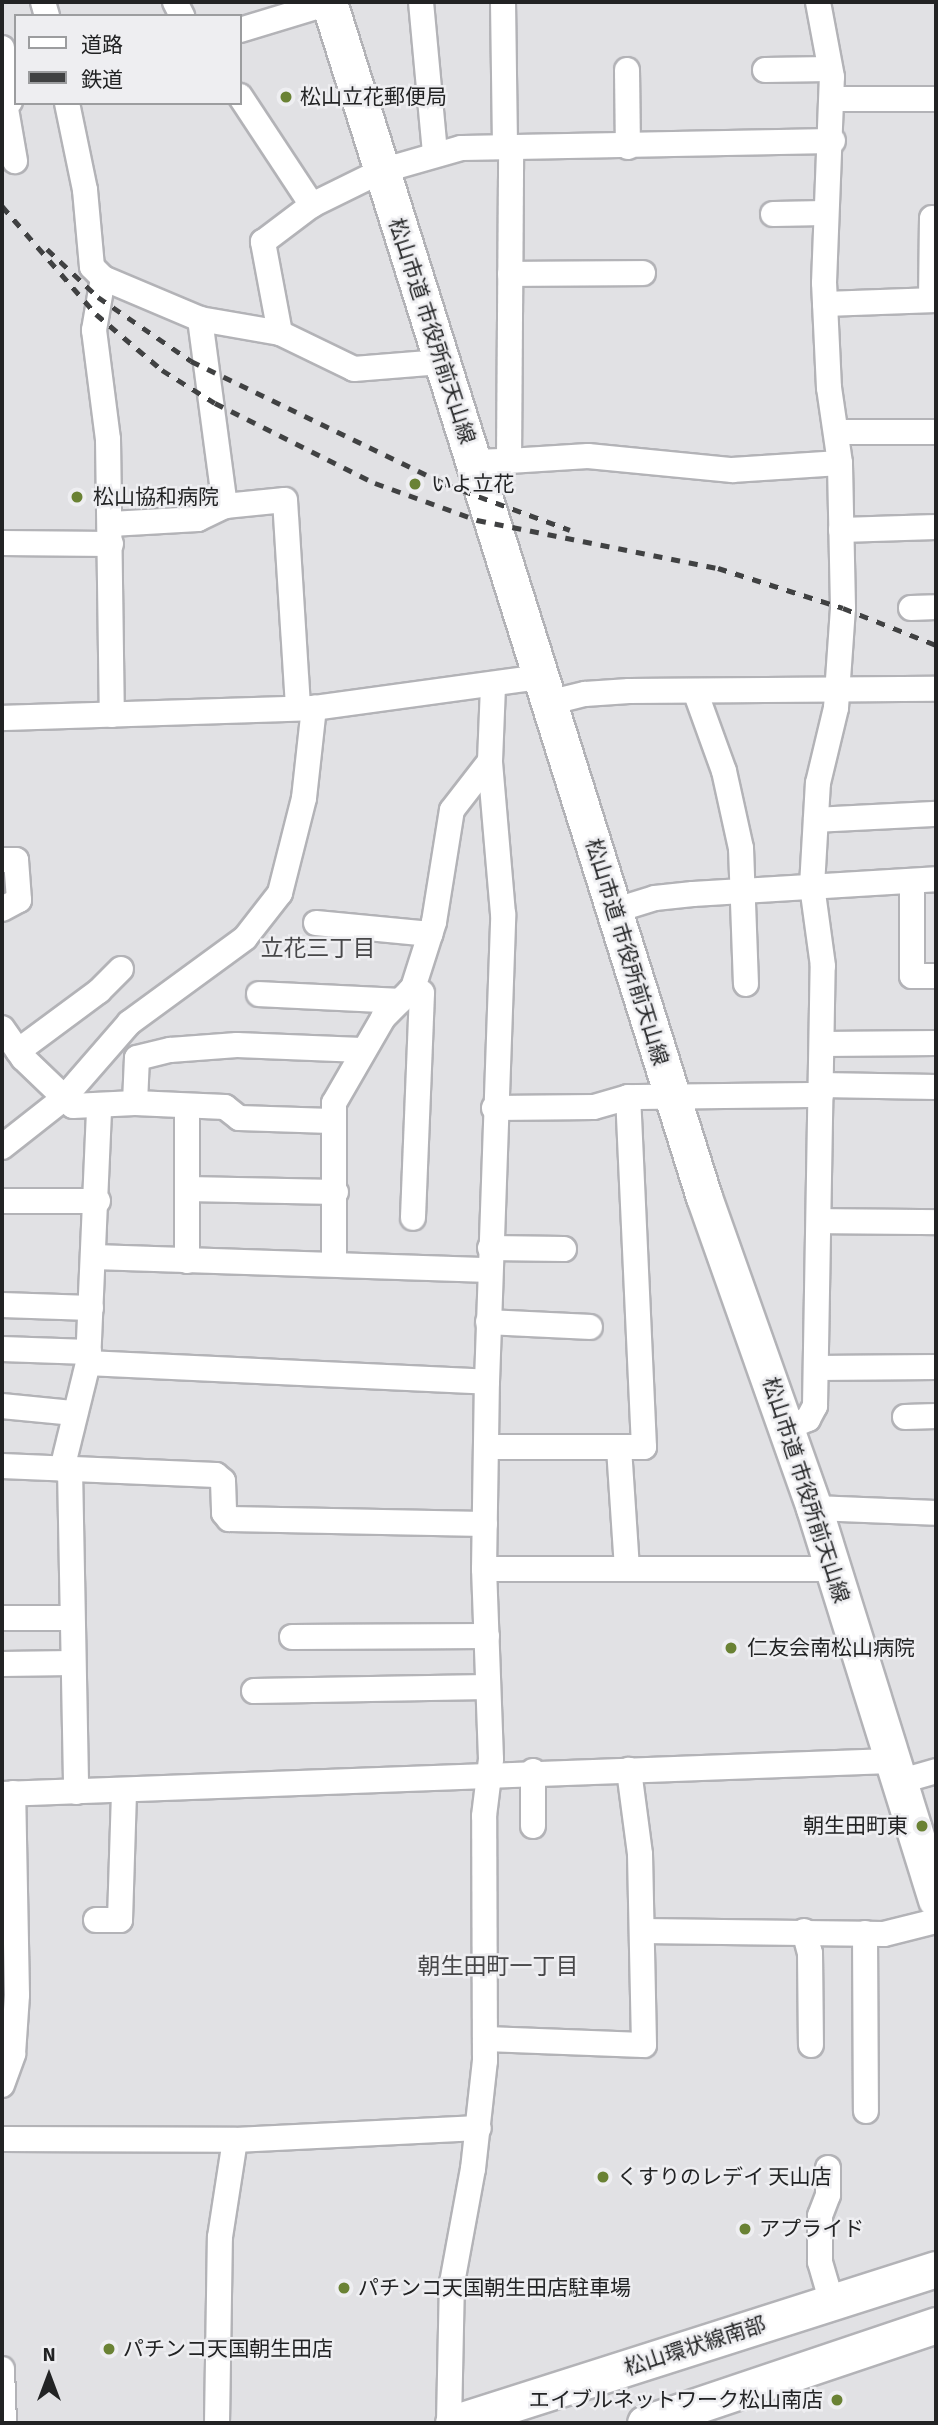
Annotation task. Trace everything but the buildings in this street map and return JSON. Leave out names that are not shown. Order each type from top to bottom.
[{"type":"street","points":[[421,2],[435,154]]},
{"type":"street","points":[[503,2],[510,274],[509,461]]},
{"type":"street","points":[[787,1428],[808,1419],[812,1413],[816,1368],[823,966],[812,886],[818,783],[838,692],[840,463],[829,388],[825,304],[826,213],[833,141],[833,99],[818,2]]},
{"type":"street","points":[[242,29],[329,3]]},
{"type":"street","name":"松山市道 市役所前天山線","points":[[329,3],[672,1098],[814,1508],[936,1899]]},
{"type":"street","points":[[2,51],[15,161]]},
{"type":"street","points":[[765,70],[830,69]]},
{"type":"street","points":[[628,147],[630,70]]},
{"type":"street","points":[[242,99],[312,205]]},
{"type":"street","points":[[833,99],[936,99]]},
{"type":"street","points":[[67,105],[85,190],[92,267],[103,278],[200,319],[279,333],[354,369],[440,362]]},
{"type":"street","points":[[279,333],[263,242],[312,205],[381,171],[461,148],[628,147],[833,141]]},
{"type":"street","points":[[773,214],[826,213]]},
{"type":"street","points":[[825,304],[934,300],[932,218]]},
{"type":"street","points":[[510,274],[643,273]]},
{"type":"street","points":[[103,278],[94,330],[108,439],[112,715]]},
{"type":"street","points":[[200,319],[225,506]]},
{"type":"street","points":[[837,432],[936,432]]},
{"type":"street","points":[[473,462],[588,456],[732,470],[840,463]]},
{"type":"street","points":[[2,544],[111,534],[198,519],[225,506],[285,500],[306,708],[304,797],[280,893],[245,938],[130,1023],[63,1099],[2,1147]]},
{"type":"street","points":[[841,530],[936,527]]},
{"type":"street","points":[[911,608],[936,607]]},
{"type":"street","points":[[451,2423],[452,2283],[479,2128],[485,2039],[488,1776],[484,1569],[486,1382],[503,914],[490,761],[493,686]]},
{"type":"street","points":[[2,718],[306,708],[493,686],[585,694],[936,689]]},
{"type":"street","points":[[695,691],[727,784],[746,891],[746,984]]},
{"type":"street","points":[[334,1264],[336,1192],[331,1121],[339,1089],[362,1050],[405,996],[430,933],[452,810],[490,761]]},
{"type":"street","points":[[816,820],[936,814]]},
{"type":"street","points":[[2,860],[16,860],[19,900],[2,909]]},
{"type":"street","points":[[613,911],[656,898],[924,880],[912,976],[936,976]]},
{"type":"street","points":[[316,923],[430,933]]},
{"type":"street","points":[[18,1051],[99,991],[121,969]]},
{"type":"street","points":[[259,994],[405,996],[422,993],[413,1218]]},
{"type":"street","points":[[2,1028],[18,1051],[63,1099],[74,1106],[135,1103],[225,1107],[239,1118],[331,1121]]},
{"type":"street","points":[[822,1044],[936,1044]]},
{"type":"street","points":[[135,1103],[138,1058],[170,1050],[237,1045],[362,1050]]},
{"type":"street","points":[[494,1108],[594,1107],[628,1097],[672,1098],[936,1087]]},
{"type":"street","points":[[486,1447],[644,1447],[628,1097]]},
{"type":"street","points":[[76,1791],[66,1469],[74,1413],[89,1358],[98,1201],[99,1106]]},
{"type":"street","points":[[187,1106],[187,1261]]},
{"type":"street","points":[[187,1189],[336,1192]]},
{"type":"street","points":[[2,1201],[98,1201]]},
{"type":"street","points":[[819,1221],[936,1222]]},
{"type":"street","points":[[94,1257],[334,1264],[490,1259],[564,1249]]},
{"type":"street","points":[[2,1305],[91,1308]]},
{"type":"street","points":[[488,1322],[590,1327]]},
{"type":"street","points":[[2,1349],[89,1358],[486,1382]]},
{"type":"street","points":[[816,1368],[936,1367]]},
{"type":"street","points":[[2,1406],[74,1413]]},
{"type":"street","points":[[905,1417],[936,1416]]},
{"type":"street","points":[[619,1448],[627,1567]]},
{"type":"street","points":[[2,1466],[216,1475],[223,1480],[224,1513],[229,1519],[485,1524]]},
{"type":"street","points":[[814,1508],[936,1513]]},
{"type":"street","points":[[484,1569],[832,1569]]},
{"type":"street","points":[[2,1618],[71,1618]]},
{"type":"street","points":[[292,1637],[486,1636]]},
{"type":"street","points":[[2,1664],[72,1663]]},
{"type":"street","points":[[254,1691],[488,1687]]},
{"type":"street","points":[[485,2039],[644,2045],[640,1854],[629,1770]]},
{"type":"street","points":[[2,2085],[13,2054],[8,2030],[7,1793],[488,1776],[533,1771],[936,1771]]},
{"type":"street","points":[[533,1771],[533,1826]]},
{"type":"street","points":[[96,1920],[120,1920],[124,1790]]},
{"type":"street","points":[[642,1931],[903,1932],[936,1921]]},
{"type":"street","points":[[804,1931],[810,1953],[811,2045]]},
{"type":"street","points":[[865,1933],[866,2112]]},
{"type":"street","points":[[2,2139],[235,2140],[479,2128]]},
{"type":"street","points":[[217,2423],[219,2237],[235,2140]]},
{"type":"street","points":[[828,2168],[828,2195],[820,2216],[820,2262],[832,2303]]},
{"type":"street","name":"松山環状線南部","points":[[451,2423],[936,2269]]},
{"type":"street","points":[[645,2423],[936,2325]]},
{"type":"street","points":[[2,2368],[4,2423]]},
{"type":"railway","points":[[2,206],[96,314],[162,370],[215,403],[375,483],[477,520],[718,568],[843,608],[936,645]]},
{"type":"railway","points":[[47,249],[98,297],[191,361],[445,484],[570,530]]},
{"type":"place","name":"松山立花郵便局","points":[[286,97]]},
{"type":"place","name":"いよ立花","points":[[415,484]]},
{"type":"place","name":"松山協和病院","points":[[77,497]]},
{"type":"place","name":"仁友会南松山病院","points":[[731,1648]]},
{"type":"place","name":"朝生田町東","points":[[922,1826]]},
{"type":"place","name":"くすりのレデイ 天山店","points":[[603,2177]]},
{"type":"place","name":"アプライド","points":[[745,2229]]},
{"type":"place","name":"パチンコ天国朝生田店駐車場","points":[[344,2288]]},
{"type":"place","name":"パチンコ天国朝生田店","points":[[109,2349]]},
{"type":"place","name":"エイブルネットワーク松山南店","points":[[837,2400]]},
{"type":"district","name":"立花三丁目","points":[[318,949]]},
{"type":"district","name":"朝生田町一丁目","points":[[498,1967]]}]
